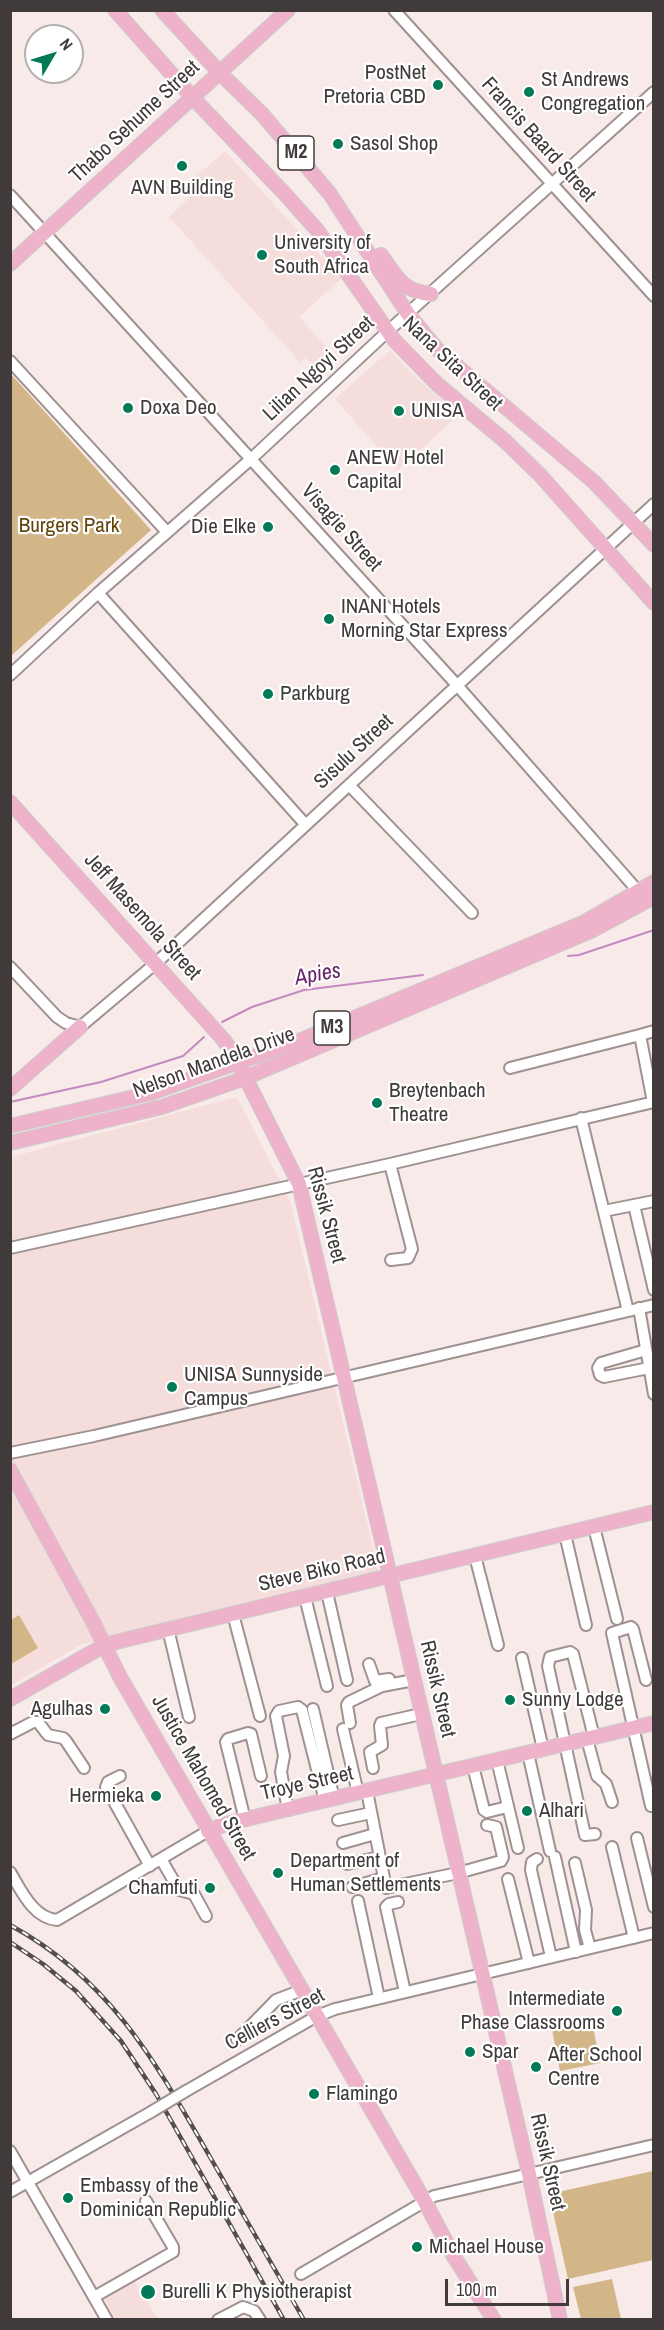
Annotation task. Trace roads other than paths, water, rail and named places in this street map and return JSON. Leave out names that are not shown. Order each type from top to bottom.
[{"type":"main road","name":"Nana Sita Street","points":[[115,10],[193,98],[317,230],[387,332],[437,384],[532,466],[654,603]]},
{"type":"main road","name":"Nana Sita Street","points":[[162,10],[220,73],[262,114],[330,194],[408,314],[451,363],[562,452],[654,545]]},
{"type":"main road","name":"Thabo Sehume Street","points":[[10,264],[288,10]]},
{"type":"main road","points":[[330,194],[365,232],[405,286],[417,292],[431,294]]},
{"type":"main road","name":"Jeff Masemola Street","points":[[10,802],[217,1031],[245,1078]]},
{"type":"main road","name":"Nelson Mandela Drive","points":[[10,1143],[162,1107],[245,1078],[591,931],[648,899],[654,882]]},
{"type":"main road","name":"Nelson Mandela Drive","points":[[10,1126],[151,1094],[238,1064],[373,1011],[582,923],[648,899]]},
{"type":"main road","points":[[10,1089],[80,1027]]},
{"type":"main road","name":"Rissik Street","points":[[245,1078],[299,1184],[529,2174],[560,2319]]},
{"type":"main road","name":"Justice Mahomed Street","points":[[10,1470],[120,1677],[424,2200],[453,2255],[494,2319]]},
{"type":"main road","name":"Steve Biko Road","points":[[10,1699],[105,1645],[654,1512]]},
{"type":"main road","points":[[70,1665],[89,1659],[98,1660],[120,1677]]},
{"type":"main road","name":"Troye Street","points":[[208,1831],[244,1820],[654,1723]]},
{"type":"main road","points":[[551,2277],[553,2319]]},
{"type":"street","name":"Francis Baard Street","points":[[394,10],[654,296]]},
{"type":"street","name":"Lilian Ngoyi Street","points":[[10,675],[654,92]]},
{"type":"street","name":"Visagie Street","points":[[10,195],[456,684],[648,899]]},
{"type":"street","points":[[10,361],[167,532]]},
{"type":"street","name":"Sisulu Street","points":[[80,1027],[156,963],[456,684],[654,504]]},
{"type":"street","points":[[98,593],[305,824]]},
{"type":"street","points":[[349,784],[472,913]]},
{"type":"street","points":[[10,967],[57,1017],[66,1023],[80,1027]]},
{"type":"street","points":[[510,1068],[654,1031]]},
{"type":"street","points":[[10,1248],[390,1164],[653,1102],[639,1035]]},
{"type":"street","points":[[582,1118],[604,1211],[646,1350],[654,1394]]},
{"type":"street","points":[[390,1164],[412,1249],[408,1258],[392,1260]]},
{"type":"street","points":[[604,1211],[654,1201]]},
{"type":"street","points":[[634,1205],[654,1290]]},
{"type":"street","points":[[10,1453],[94,1436],[654,1305]]},
{"type":"street","points":[[646,1350],[601,1363],[598,1368],[600,1375],[604,1377],[649,1368]]},
{"type":"street","points":[[594,1527],[617,1619]]},
{"type":"street","points":[[565,1534],[586,1625]]},
{"type":"street","points":[[475,1556],[498,1645]]},
{"type":"street","points":[[327,1592],[347,1680]]},
{"type":"street","points":[[305,1597],[327,1686]]},
{"type":"street","points":[[233,1614],[260,1716]]},
{"type":"street","points":[[646,1680],[633,1628],[612,1633],[651,1806]]},
{"type":"street","points":[[168,1629],[189,1718]]},
{"type":"street","points":[[596,1834],[585,1834],[564,1744],[548,1661],[550,1657],[570,1652],[574,1656],[597,1776],[606,1784],[612,1802]]},
{"type":"street","points":[[522,1658],[552,1854],[576,1952]]},
{"type":"street","points":[[369,1664],[372,1677],[376,1681],[413,1676]]},
{"type":"street","points":[[520,1672],[537,1751]]},
{"type":"street","points":[[352,1887],[383,1879],[371,1812],[363,1792],[347,1726],[347,1703],[382,1686],[413,1676]]},
{"type":"street","points":[[288,1810],[280,1772],[284,1756],[276,1716],[279,1711],[298,1707],[303,1710],[329,1800]]},
{"type":"street","points":[[313,1708],[329,1800]]},
{"type":"street","points":[[374,1768],[370,1754],[382,1743],[380,1724],[384,1721],[421,1714]]},
{"type":"street","points":[[10,1734],[33,1722],[38,1722],[48,1735],[63,1738],[84,1768]]},
{"type":"street","points":[[244,1820],[226,1742],[228,1739],[251,1734],[261,1776]]},
{"type":"street","points":[[497,1760],[518,1848]]},
{"type":"street","points":[[473,1766],[484,1810],[487,1812],[503,1808]]},
{"type":"street","points":[[120,1776],[108,1782],[106,1787],[150,1866]]},
{"type":"street","points":[[338,1820],[371,1812]]},
{"type":"street","points":[[386,1888],[499,1862],[503,1858],[496,1827],[487,1825]]},
{"type":"street","name":"Troye Street","points":[[10,1872],[30,1904],[48,1918],[57,1920],[208,1831]]},
{"type":"street","points":[[343,1842],[375,1834]]},
{"type":"street","points":[[654,1881],[640,1836],[654,1907]]},
{"type":"street","points":[[612,1846],[634,1938]]},
{"type":"street","points":[[347,1864],[380,1857]]},
{"type":"street","points":[[161,1859],[178,1890],[194,1894],[206,1916]]},
{"type":"street","points":[[537,1859],[532,1862],[531,1870],[551,1957]]},
{"type":"street","points":[[575,1863],[586,1910],[585,1930],[590,1948]]},
{"type":"street","points":[[508,1879],[528,1963]]},
{"type":"street","points":[[358,1901],[379,1998]]},
{"type":"street","points":[[398,1902],[388,1904],[386,1907],[405,1992]]},
{"type":"street","name":"Celliers Street","points":[[10,2192],[317,2016],[379,1998],[654,1933]]},
{"type":"street","points":[[237,2040],[276,2000],[302,1990]]},
{"type":"street","points":[[301,2274],[424,2200],[654,2145]]},
{"type":"street","points":[[10,2151],[107,2319]]},
{"type":"street","points":[[94,2297],[173,2252],[173,2247],[146,2201]]},
{"type":"street","points":[[218,2319],[239,2308],[254,2311],[260,2319]]},
{"type":"waterway","name":"Apies","points":[[568,956],[579,955],[654,930]]},
{"type":"waterway","name":"Apies","points":[[222,1022],[252,1007],[304,990],[423,975]]},
{"type":"waterway","name":"Apies","points":[[10,1102],[101,1082],[183,1056],[204,1037]]},
{"type":"railway","points":[[10,1925],[45,1947],[76,1971],[103,1997],[127,2026],[170,2088],[304,2320]]},
{"type":"railway","points":[[10,1942],[43,1964],[76,1991],[121,2041],[156,2094],[284,2320]]},
{"type":"place","name":"PostNet Pretoria CBD","points":[[438,85]]},
{"type":"place","name":"St Andrews Congregation","points":[[529,92]]},
{"type":"place","name":"Sasol Shop","points":[[338,144]]},
{"type":"place","name":"AVN Building","points":[[182,166]]},
{"type":"place","name":"University of South Africa","points":[[262,255]]},
{"type":"place","name":"Doxa Deo","points":[[128,408]]},
{"type":"place","name":"UNISA","points":[[399,411]]},
{"type":"place","name":"ANEW Hotel Capital","points":[[335,470]]},
{"type":"place","name":"Die Elke","points":[[268,527]]},
{"type":"place","name":"INANI Hotels Morning Star Express","points":[[329,619]]},
{"type":"place","name":"Parkburg","points":[[268,694]]},
{"type":"place","name":"Breytenbach Theatre","points":[[377,1103]]},
{"type":"place","name":"UNISA Sunnyside Campus","points":[[172,1387]]},
{"type":"place","name":"Sunny Lodge","points":[[510,1700]]},
{"type":"place","name":"Agulhas","points":[[105,1709]]},
{"type":"place","name":"Hermieka","points":[[156,1796]]},
{"type":"place","name":"Alhari","points":[[527,1811]]},
{"type":"place","name":"Department of Human Settlements","points":[[278,1873]]},
{"type":"place","name":"Chamfuti","points":[[210,1888]]},
{"type":"place","name":"Intermediate Phase Classrooms","points":[[617,2011]]},
{"type":"place","name":"Spar","points":[[470,2052]]},
{"type":"place","name":"After School Centre","points":[[536,2067]]},
{"type":"place","name":"Flamingo","points":[[314,2094]]},
{"type":"place","name":"Embassy of the Dominican Republic","points":[[68,2198]]},
{"type":"place","name":"Michael House","points":[[417,2247]]},
{"type":"place","name":"Burelli K Physiotherapist","points":[[148,2292]]},
{"type":"park label","name":"Burgers Park","points":[[69,526]]}]
